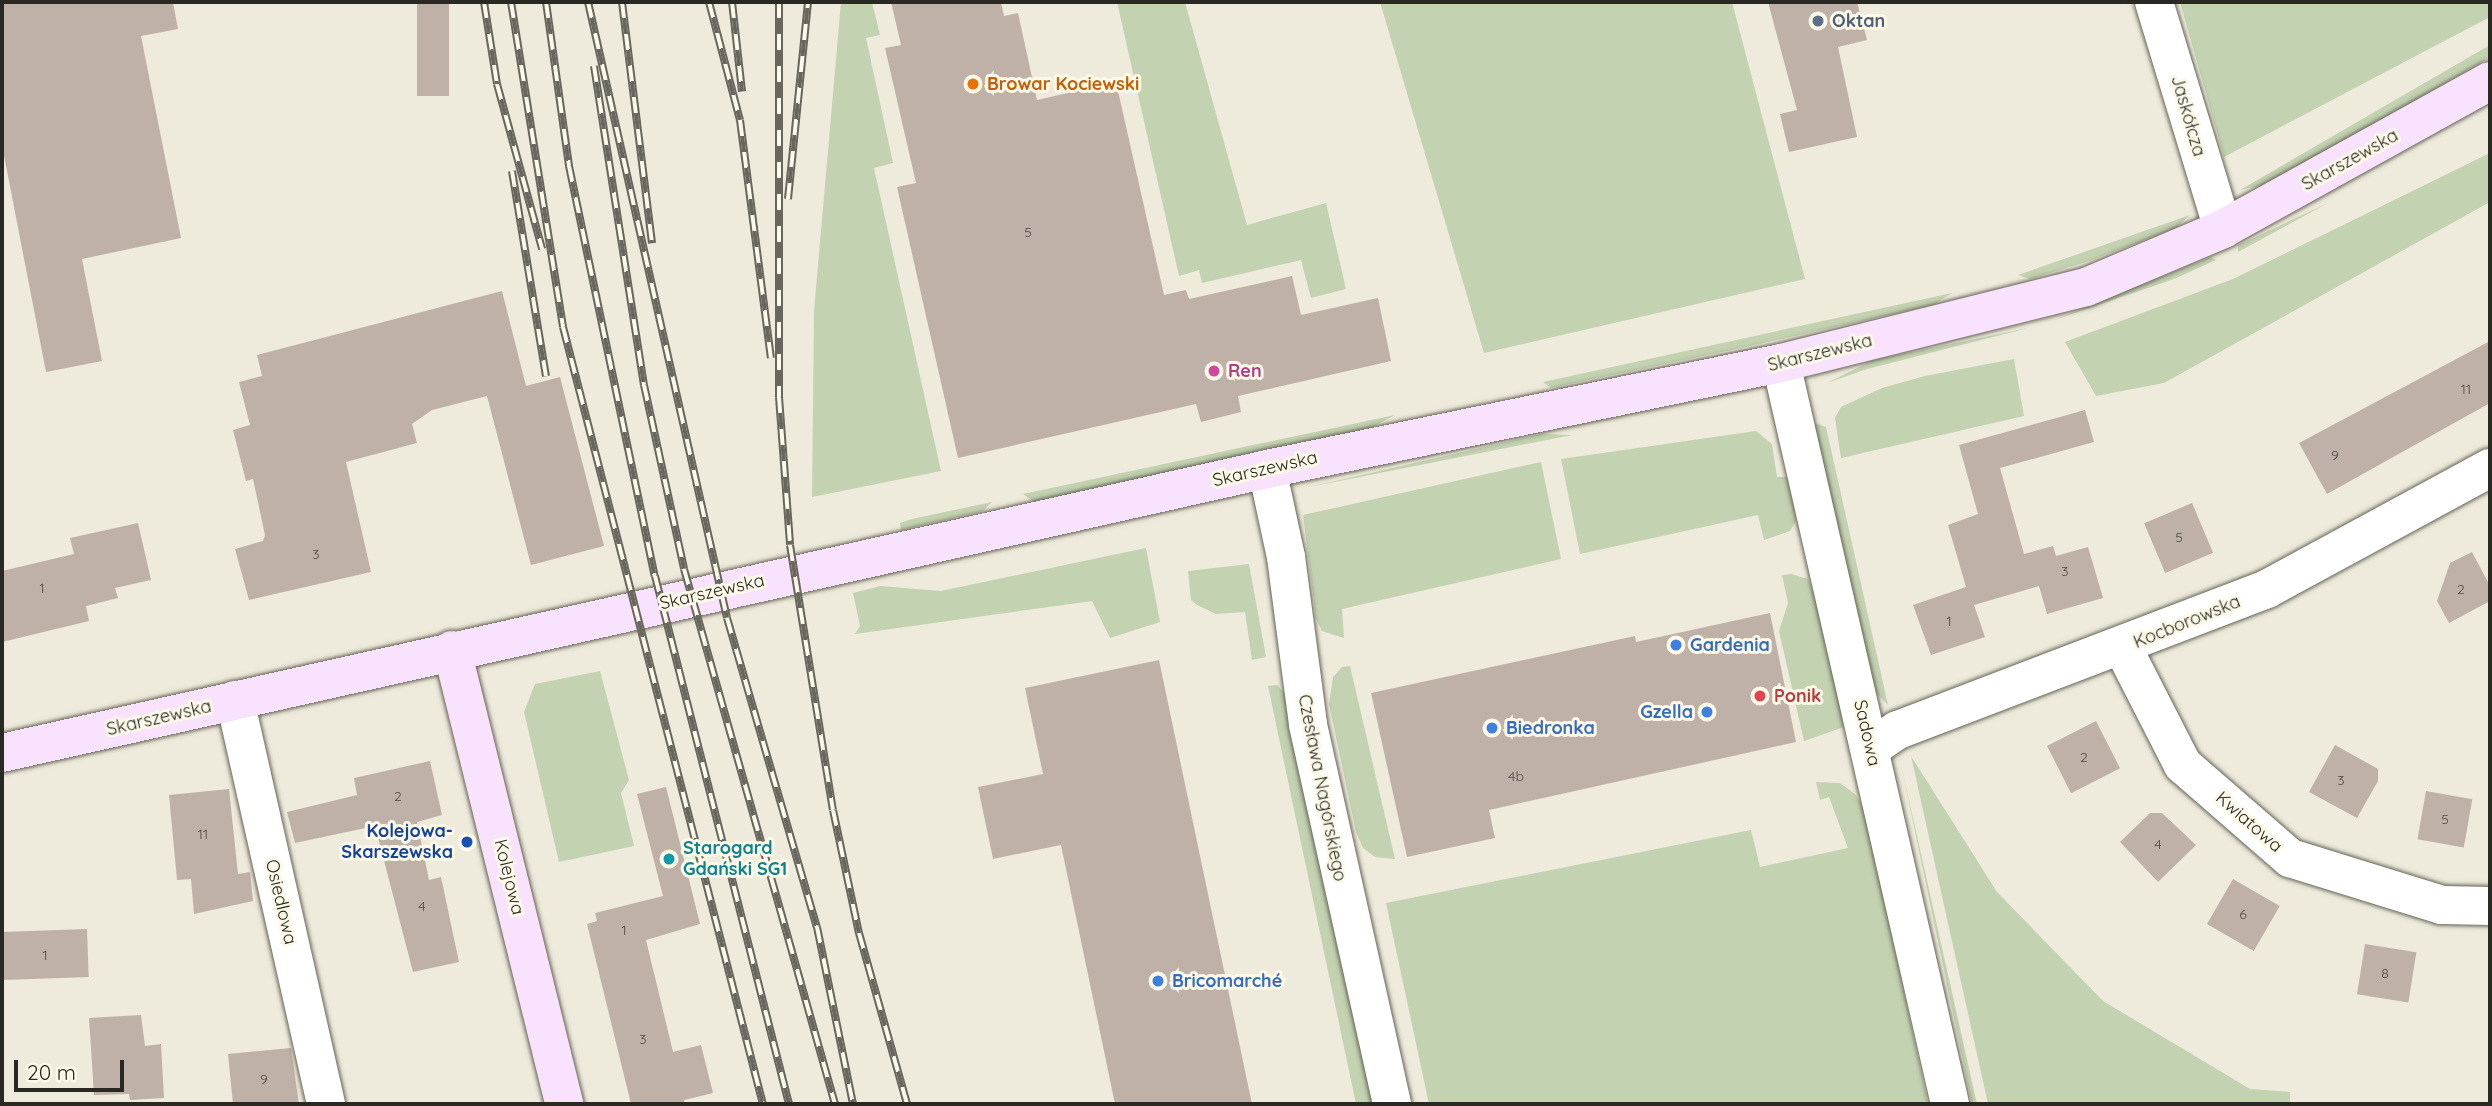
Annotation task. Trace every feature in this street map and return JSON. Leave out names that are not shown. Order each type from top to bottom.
[{"type":"main road","name":"Skarszewska","points":[[2,753],[1267,469],[1781,363],[2085,287],[2224,229],[2490,81]]},
{"type":"main road","name":"Kolejowa","points":[[452,650],[564,1104]]},
{"type":"street","name":"Jaskółcza","points":[[2154,2],[2224,229]]},
{"type":"street","name":"Sadowa","points":[[1781,363],[1871,747],[1950,1104]]},
{"type":"street","name":"Kocborowska","points":[[1871,747],[1898,730],[2123,648],[2267,589],[2490,468]]},
{"type":"street","name":"Czesława Nagórskiego","points":[[1267,469],[1286,557],[1307,725],[1392,1104]]},
{"type":"street","name":"Kwiatowa","points":[[2123,648],[2183,765],[2290,858],[2442,905],[2490,906]]},
{"type":"street","name":"Osiedlowa","points":[[234,700],[327,1104]]},
{"type":"green space","points":[[841,2],[872,2],[880,35],[866,38],[893,163],[874,168],[941,471],[812,497],[814,311]]},
{"type":"green space","points":[[1117,2],[1185,2],[1247,225],[1326,203],[1346,289],[1311,298],[1301,260],[1202,283],[1199,270],[1179,276]]},
{"type":"green space","points":[[1380,2],[1732,2],[1805,279],[1484,353]]},
{"type":"green space","points":[[2180,2],[2490,2],[2490,17],[2224,157]]},
{"type":"green space","points":[[2490,45],[2490,57],[2383,120],[2263,185],[2240,190]]},
{"type":"green space","points":[[2490,153],[2490,202],[2164,383],[2096,396],[2065,342],[2233,279]]},
{"type":"green space","points":[[2328,203],[2238,252],[2238,245]]},
{"type":"green space","points":[[2190,215],[2176,228],[2089,261],[2030,279],[2018,275]]},
{"type":"green space","points":[[2211,257],[2216,260],[2174,279],[2054,320]]},
{"type":"green space","points":[[1952,293],[1933,305],[1750,346],[1551,388],[1543,382]]},
{"type":"green space","points":[[2028,328],[1867,369],[1827,383],[1873,360]]},
{"type":"green space","points":[[2014,359],[2024,416],[1841,458],[1835,418],[1841,407],[1882,388],[1925,376]]},
{"type":"green space","points":[[1395,415],[1369,429],[1034,502],[1023,494]]},
{"type":"green space","points":[[1814,425],[1826,427],[1888,705],[1870,687]]},
{"type":"green space","points":[[1756,431],[1772,444],[1777,477],[1789,477],[1796,521],[1790,531],[1764,540],[1758,515],[1580,554],[1561,459]]},
{"type":"green space","points":[[1541,434],[1572,435],[1309,487]]},
{"type":"green space","points":[[1541,462],[1561,559],[1342,609],[1344,638],[1322,631],[1316,619],[1303,515]]},
{"type":"green space","points":[[992,502],[983,511],[901,530],[900,523],[912,519]]},
{"type":"green space","points":[[1146,548],[1160,622],[1110,638],[1092,601],[855,634],[860,626],[853,593],[881,586],[941,591]]},
{"type":"green space","points":[[1249,564],[1266,657],[1252,660],[1245,612],[1216,614],[1197,605],[1191,600],[1188,571]]},
{"type":"green space","points":[[1791,574],[1808,579],[1818,601],[1844,727],[1804,741],[1779,631],[1788,603],[1782,575]]},
{"type":"green space","points":[[1350,666],[1395,859],[1375,857],[1363,848],[1356,832],[1329,704],[1333,677],[1342,667]]},
{"type":"green space","points":[[600,671],[629,780],[621,793],[634,846],[559,862],[524,712],[535,684]]},
{"type":"green space","points":[[1277,685],[1285,693],[1322,877],[1353,984],[1378,1104],[1356,1104],[1268,686]]},
{"type":"green space","points":[[1911,756],[1997,892],[2103,1001],[2250,1089],[2290,1092],[2290,1104],[1988,1104]]},
{"type":"green space","points":[[1900,760],[1977,1104],[1972,1104]]},
{"type":"green space","points":[[1816,782],[1840,783],[1855,794],[1865,810],[1928,1104],[1429,1104],[1386,903],[1751,830],[1760,867],[1848,848],[1829,797],[1820,800]]},
{"type":"building","points":[[2,2],[173,2],[178,29],[141,36],[181,238],[82,259],[102,361],[46,372],[2,145]]},
{"type":"building","points":[[417,2],[449,2],[449,96],[417,96]]},
{"type":"building","points":[[891,2],[1001,2],[1004,16],[1018,13],[1037,100],[1116,82],[1164,295],[1186,290],[1189,299],[1292,276],[1301,315],[1378,298],[1391,361],[1238,396],[1241,412],[1201,422],[1196,404],[958,458],[897,187],[916,183],[885,48],[901,45]]},
{"type":"building","points":[[1768,2],[1857,2],[1867,40],[1838,47],[1857,137],[1789,152],[1780,114],[1797,110]]},
{"type":"building","points":[[502,291],[526,386],[560,377],[604,546],[531,565],[487,396],[432,410],[412,424],[417,443],[346,462],[371,572],[249,600],[235,549],[263,541],[265,535],[253,479],[246,481],[233,430],[250,425],[239,382],[262,376],[257,355]]},
{"type":"building","points":[[2490,341],[2490,403],[2327,494],[2299,443]]},
{"type":"building","points":[[2085,410],[2094,442],[2000,468],[2024,554],[2053,546],[2056,556],[2088,547],[2103,598],[2047,614],[2039,586],[1974,605],[1985,637],[1931,655],[1913,605],[1966,587],[1948,525],[1978,514],[1959,445]]},
{"type":"building","points":[[2192,503],[2213,553],[2165,573],[2144,523]]},
{"type":"building","points":[[138,523],[151,580],[115,588],[118,598],[86,606],[89,621],[2,642],[2,571],[74,554],[70,538]]},
{"type":"building","points":[[2472,552],[2490,586],[2490,601],[2449,623],[2437,601],[2450,563]]},
{"type":"building","points":[[1770,613],[1796,742],[1489,810],[1495,838],[1407,857],[1371,693],[1635,636],[1636,642]]},
{"type":"building","name":"Bricomarché","points":[[1159,660],[1252,1104],[1115,1104],[1061,845],[993,859],[978,787],[1043,774],[1025,688]]},
{"type":"building","points":[[2096,721],[2120,768],[2071,793],[2047,746]]},
{"type":"building","points":[[2335,745],[2378,769],[2378,781],[2357,818],[2309,792]]},
{"type":"building","points":[[430,761],[442,815],[417,822],[429,880],[441,877],[459,962],[413,972],[375,826],[295,843],[287,812],[357,795],[354,778]]},
{"type":"building","points":[[666,787],[700,924],[646,940],[673,1052],[701,1045],[713,1093],[684,1100],[685,1104],[631,1104],[587,924],[597,921],[595,913],[663,896],[637,794]]},
{"type":"building","points":[[229,789],[238,874],[250,872],[253,901],[194,914],[191,879],[177,880],[169,795]]},
{"type":"building","points":[[2426,791],[2472,799],[2464,847],[2417,839]]},
{"type":"building","points":[[2150,813],[2162,813],[2196,845],[2158,882],[2120,842]]},
{"type":"building","points":[[2233,879],[2280,906],[2254,951],[2207,924]]},
{"type":"building","points":[[87,929],[89,977],[4,980],[2,932]]},
{"type":"building","points":[[2365,944],[2416,952],[2408,1003],[2357,994]]},
{"type":"building","points":[[141,1015],[145,1046],[161,1044],[164,1098],[130,1100],[129,1094],[94,1095],[89,1018]]},
{"type":"building","points":[[291,1048],[299,1104],[233,1104],[228,1054]]},
{"type":"railway","points":[[484,2],[497,84],[542,249]]},
{"type":"railway","points":[[511,2],[563,327],[763,1104]]},
{"type":"railway","points":[[546,2],[569,166],[655,576],[789,1104]]},
{"type":"railway","points":[[588,2],[727,618],[817,927],[853,1104]]},
{"type":"railway","points":[[622,2],[652,243]]},
{"type":"railway","points":[[709,2],[740,120],[771,358]]},
{"type":"railway","points":[[732,2],[742,91]]},
{"type":"railway","points":[[779,2],[779,397],[790,545],[833,810],[859,933],[907,1104]]},
{"type":"railway","points":[[788,199],[808,2]]},
{"type":"railway","points":[[594,66],[644,385],[684,569],[835,1104]]},
{"type":"railway","points":[[512,171],[546,376]]},
{"type":"place","name":"Oktan","points":[[1818,21]]},
{"type":"place","name":"Browar Kociewski","points":[[973,84]]},
{"type":"place","name":"Ren","points":[[1214,371]]},
{"type":"place","name":"Gardenia","points":[[1676,645]]},
{"type":"place","name":"Ponik","points":[[1760,696]]},
{"type":"place","name":"Gzella","points":[[1707,712]]},
{"type":"place","name":"Biedronka","points":[[1492,728]]},
{"type":"place","name":"Kolejowa- Skarszewska","points":[[467,842]]},
{"type":"place","name":"Starogard Gdański SG1","points":[[669,859]]},
{"type":"place","name":"Bricomarché","points":[[1158,981]]}]
